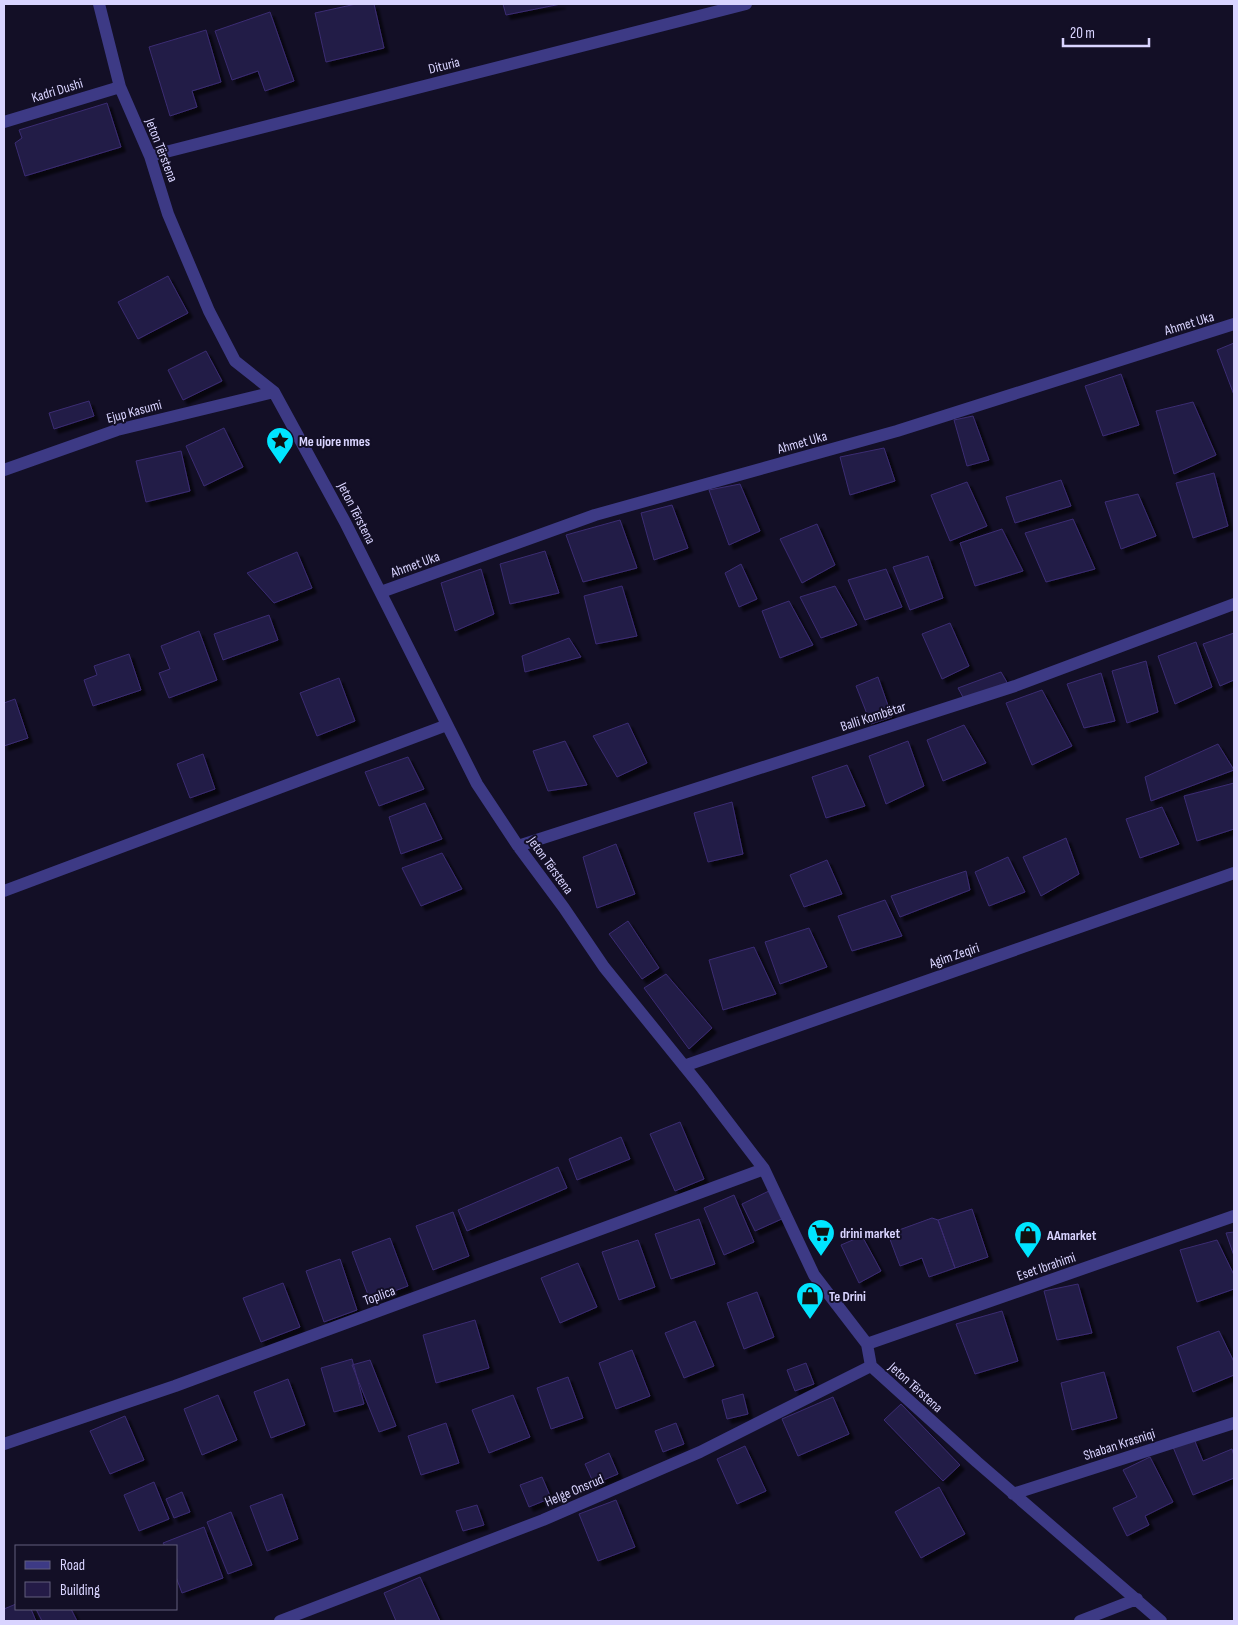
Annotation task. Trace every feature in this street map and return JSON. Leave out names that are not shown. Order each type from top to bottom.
[{"type":"street","name":"Jeton Tërstena","points":[[99,4],[120,87],[150,156],[168,214],[209,311],[235,361],[274,392],[318,471],[477,784],[518,846],[564,908],[604,967],[764,1169],[814,1275],[867,1344],[871,1366],[1013,1494],[1161,1621]]},
{"type":"street","name":"Dituria","points":[[150,156],[746,4]]},
{"type":"street","name":"Kadri Dushi","points":[[4,122],[120,87]]},
{"type":"street","name":"Ahmet Uka","points":[[380,592],[595,515],[897,431],[1234,324]]},
{"type":"street","name":"Ejup Kasumi","points":[[4,470],[117,430],[274,392]]},
{"type":"street","name":"Balli Kombëtar","points":[[518,846],[1015,686],[1234,604]]},
{"type":"street","points":[[4,891],[447,725]]},
{"type":"street","name":"Agim Zeqiri","points":[[684,1066],[1234,873]]},
{"type":"street","name":"Toplica","points":[[4,1444],[184,1382],[764,1169]]},
{"type":"street","name":"Eset Ibrahimi","points":[[867,1344],[1234,1216]]},
{"type":"street","name":"Helge Onsrud","points":[[280,1621],[543,1520],[700,1452],[871,1366]]},
{"type":"street","name":"Shaban Krasniqi","points":[[1013,1494],[1234,1423]]},
{"type":"street","points":[[1080,1621],[1136,1599]]},
{"type":"building","points":[[356,4],[374,4],[384,48],[326,62],[315,13]]},
{"type":"building","points":[[503,4],[561,4],[506,15]]},
{"type":"building","points":[[270,12],[294,81],[265,91],[258,71],[232,80],[215,31]]},
{"type":"building","points":[[206,30],[221,82],[192,91],[197,107],[170,116],[149,47]]},
{"type":"building","points":[[107,103],[121,147],[25,176],[15,143],[22,138],[19,130]]},
{"type":"building","points":[[168,276],[188,313],[138,339],[118,302]]},
{"type":"building","points":[[1234,343],[1234,395],[1217,350]]},
{"type":"building","points":[[206,351],[222,381],[183,400],[168,370]]},
{"type":"building","points":[[1121,374],[1139,425],[1103,436],[1085,386]]},
{"type":"building","points":[[89,401],[94,416],[54,429],[49,413]]},
{"type":"building","points":[[1193,402],[1216,455],[1174,474],[1156,411]]},
{"type":"building","points":[[973,416],[989,460],[967,466],[954,420]]},
{"type":"building","points":[[224,428],[243,467],[204,486],[186,446]]},
{"type":"building","points":[[884,448],[895,481],[850,495],[840,457]]},
{"type":"building","points":[[181,451],[190,491],[146,502],[136,461]]},
{"type":"building","points":[[1214,473],[1228,526],[1193,538],[1176,483]]},
{"type":"building","points":[[1061,480],[1071,506],[1015,523],[1006,497]]},
{"type":"building","points":[[967,482],[987,526],[950,541],[931,495]]},
{"type":"building","points":[[740,484],[760,531],[729,545],[709,490]]},
{"type":"building","points":[[1138,494],[1156,536],[1121,549],[1105,502]]},
{"type":"building","points":[[672,505],[688,548],[654,560],[641,513]]},
{"type":"building","points":[[1073,519],[1095,569],[1046,582],[1025,533]]},
{"type":"building","points":[[620,520],[637,568],[583,582],[566,535]]},
{"type":"building","points":[[817,524],[835,565],[802,583],[780,539]]},
{"type":"building","points":[[1002,529],[1023,571],[975,586],[960,543]]},
{"type":"building","points":[[545,551],[559,593],[510,604],[500,564]]},
{"type":"building","points":[[297,552],[312,588],[274,603],[247,573]]},
{"type":"building","points":[[928,556],[943,598],[910,610],[893,567]]},
{"type":"building","points":[[741,564],[757,599],[739,607],[725,573]]},
{"type":"building","points":[[481,569],[494,614],[455,631],[441,583]]},
{"type":"building","points":[[886,569],[902,607],[865,620],[848,580]]},
{"type":"building","points":[[622,586],[637,636],[596,644],[584,596]]},
{"type":"building","points":[[835,586],[857,625],[821,638],[800,597]]},
{"type":"building","points":[[789,601],[813,645],[780,658],[762,611]]},
{"type":"building","points":[[269,615],[278,640],[223,660],[214,634]]},
{"type":"building","points":[[950,623],[969,666],[942,679],[922,634]]},
{"type":"building","points":[[199,631],[217,680],[169,698],[159,673],[170,669],[161,646]]},
{"type":"building","points":[[1234,633],[1234,680],[1220,686],[1203,644]]},
{"type":"building","points":[[569,638],[581,657],[525,672],[522,656]]},
{"type":"building","points":[[1196,642],[1212,687],[1175,704],[1158,656]]},
{"type":"building","points":[[129,654],[141,690],[93,706],[84,680],[97,675],[94,666]]},
{"type":"building","points":[[1146,661],[1158,712],[1127,723],[1112,671]]},
{"type":"building","points":[[1001,672],[1008,684],[964,699],[958,688]]},
{"type":"building","points":[[1101,673],[1115,721],[1084,728],[1067,684]]},
{"type":"building","points":[[878,677],[892,717],[871,724],[856,686]]},
{"type":"building","points":[[339,678],[355,721],[317,736],[300,693]]},
{"type":"building","points":[[1042,690],[1072,746],[1032,765],[1006,703]]},
{"type":"building","points":[[15,699],[28,738],[4,746],[4,703]]},
{"type":"building","points":[[628,723],[647,763],[617,777],[593,736]]},
{"type":"building","points":[[964,725],[986,763],[943,781],[927,740]]},
{"type":"building","points":[[565,741],[587,785],[548,791],[533,751]]},
{"type":"building","points":[[908,741],[924,786],[886,804],[869,756]]},
{"type":"building","points":[[1218,744],[1234,770],[1151,801],[1145,777]]},
{"type":"building","points":[[203,754],[215,789],[190,798],[177,764]]},
{"type":"building","points":[[408,757],[424,789],[379,806],[365,772]]},
{"type":"building","points":[[847,765],[865,806],[826,818],[812,777]]},
{"type":"building","points":[[1234,783],[1234,829],[1197,841],[1184,796]]},
{"type":"building","points":[[732,802],[743,854],[708,862],[694,813]]},
{"type":"building","points":[[425,803],[442,839],[401,854],[389,817]]},
{"type":"building","points":[[1162,807],[1179,844],[1140,858],[1126,819]]},
{"type":"building","points":[[1066,838],[1079,874],[1041,896],[1023,857]]},
{"type":"building","points":[[616,844],[635,894],[597,908],[583,857]]},
{"type":"building","points":[[442,853],[462,889],[421,906],[402,868]]},
{"type":"building","points":[[1008,857],[1025,892],[989,906],[975,872]]},
{"type":"building","points":[[827,860],[842,894],[804,907],[790,875]]},
{"type":"building","points":[[966,871],[970,890],[900,917],[891,896]]},
{"type":"building","points":[[885,900],[902,936],[852,951],[838,916]]},
{"type":"building","points":[[628,921],[659,968],[642,979],[609,934]]},
{"type":"building","points":[[809,928],[827,967],[780,984],[765,942]]},
{"type":"building","points":[[754,947],[776,994],[723,1010],[709,960]]},
{"type":"building","points":[[666,974],[712,1028],[689,1049],[644,988]]},
{"type":"building","points":[[680,1122],[704,1179],[675,1191],[650,1134]]},
{"type":"building","points":[[621,1137],[630,1159],[577,1180],[569,1159]]},
{"type":"building","points":[[558,1167],[567,1188],[467,1231],[458,1210]]},
{"type":"building","points":[[771,1190],[784,1218],[755,1231],[742,1204]]},
{"type":"building","points":[[734,1195],[754,1242],[724,1255],[704,1208]]},
{"type":"building","points":[[972,1209],[988,1257],[955,1268],[938,1220]]},
{"type":"building","points":[[453,1212],[469,1256],[433,1270],[416,1226]]},
{"type":"building","points":[[932,1218],[938,1220],[955,1268],[929,1277],[922,1258],[900,1266],[888,1234]]},
{"type":"building","points":[[699,1219],[715,1264],[671,1279],[655,1234]]},
{"type":"building","points":[[1234,1232],[1234,1256],[1226,1233]]},
{"type":"building","points":[[862,1236],[881,1271],[859,1283],[841,1245]]},
{"type":"building","points":[[390,1238],[408,1286],[370,1300],[352,1252]]},
{"type":"building","points":[[638,1240],[655,1287],[619,1300],[602,1252]]},
{"type":"building","points":[[1217,1240],[1234,1275],[1234,1289],[1197,1302],[1180,1250]]},
{"type":"building","points":[[340,1259],[357,1310],[324,1322],[306,1271]]},
{"type":"building","points":[[578,1263],[597,1307],[560,1323],[541,1278]]},
{"type":"building","points":[[283,1283],[300,1327],[261,1342],[243,1298]]},
{"type":"building","points":[[1078,1284],[1092,1333],[1057,1340],[1044,1291]]},
{"type":"building","points":[[757,1292],[774,1337],[744,1349],[727,1303]]},
{"type":"building","points":[[1002,1311],[1018,1361],[975,1374],[956,1324]]},
{"type":"building","points":[[475,1320],[489,1368],[436,1383],[423,1335]]},
{"type":"building","points":[[695,1321],[714,1366],[684,1378],[665,1333]]},
{"type":"building","points":[[1219,1331],[1234,1362],[1234,1375],[1193,1392],[1177,1347]]},
{"type":"building","points":[[632,1350],[650,1396],[616,1409],[599,1363]]},
{"type":"building","points":[[352,1359],[364,1404],[334,1412],[321,1368]]},
{"type":"building","points":[[370,1360],[396,1426],[379,1432],[352,1365]]},
{"type":"building","points":[[806,1363],[814,1384],[795,1391],[787,1370]]},
{"type":"building","points":[[1104,1372],[1117,1418],[1072,1430],[1061,1383]]},
{"type":"building","points":[[568,1377],[583,1418],[551,1429],[537,1388]]},
{"type":"building","points":[[288,1379],[305,1425],[271,1438],[254,1392]]},
{"type":"building","points":[[743,1394],[748,1414],[727,1419],[722,1400]]},
{"type":"building","points":[[218,1395],[237,1440],[202,1455],[184,1409]]},
{"type":"building","points":[[513,1395],[530,1437],[489,1453],[472,1410]]},
{"type":"building","points":[[833,1397],[849,1434],[798,1456],[782,1419]]},
{"type":"building","points":[[901,1404],[960,1465],[943,1481],[884,1420]]},
{"type":"building","points":[[125,1416],[144,1460],[110,1474],[90,1431]]},
{"type":"building","points":[[446,1423],[459,1463],[421,1475],[408,1436]]},
{"type":"building","points":[[676,1423],[684,1444],[663,1452],[655,1431]]},
{"type":"building","points":[[1194,1439],[1203,1461],[1232,1449],[1234,1456],[1234,1478],[1193,1495],[1173,1447]]},
{"type":"building","points":[[745,1446],[766,1491],[737,1504],[717,1459]]},
{"type":"building","points":[[609,1453],[618,1474],[594,1484],[585,1464]]},
{"type":"building","points":[[1150,1457],[1173,1502],[1145,1516],[1149,1525],[1127,1536],[1113,1508],[1137,1497],[1123,1470]]},
{"type":"building","points":[[542,1477],[551,1498],[529,1507],[520,1485]]},
{"type":"building","points":[[154,1482],[169,1519],[139,1531],[124,1495]]},
{"type":"building","points":[[939,1487],[965,1534],[921,1558],[895,1512]]},
{"type":"building","points":[[182,1492],[190,1512],[174,1518],[166,1499]]},
{"type":"building","points":[[282,1494],[298,1539],[267,1551],[250,1506]]},
{"type":"building","points":[[616,1500],[635,1547],[598,1561],[579,1514]]},
{"type":"building","points":[[477,1505],[484,1525],[463,1531],[456,1511]]},
{"type":"building","points":[[231,1512],[252,1565],[228,1574],[207,1522]]},
{"type":"building","points":[[204,1527],[223,1578],[182,1593],[178,1582],[178,1545],[164,1545],[163,1543]]},
{"type":"building","points":[[420,1577],[440,1621],[396,1621],[384,1593]]},
{"type":"building","points":[[15,1604],[15,1610],[31,1610],[36,1621],[4,1621],[4,1609]]},
{"type":"building","points":[[36,1610],[72,1610],[77,1621],[42,1621]]},
{"type":"place","name":"Me ujore nmes","points":[[280,465]]},
{"type":"place","name":"drini market","points":[[821,1257]]},
{"type":"place","name":"AAmarket","points":[[1028,1259]]},
{"type":"place","name":"Te Drini","points":[[810,1320]]}]
